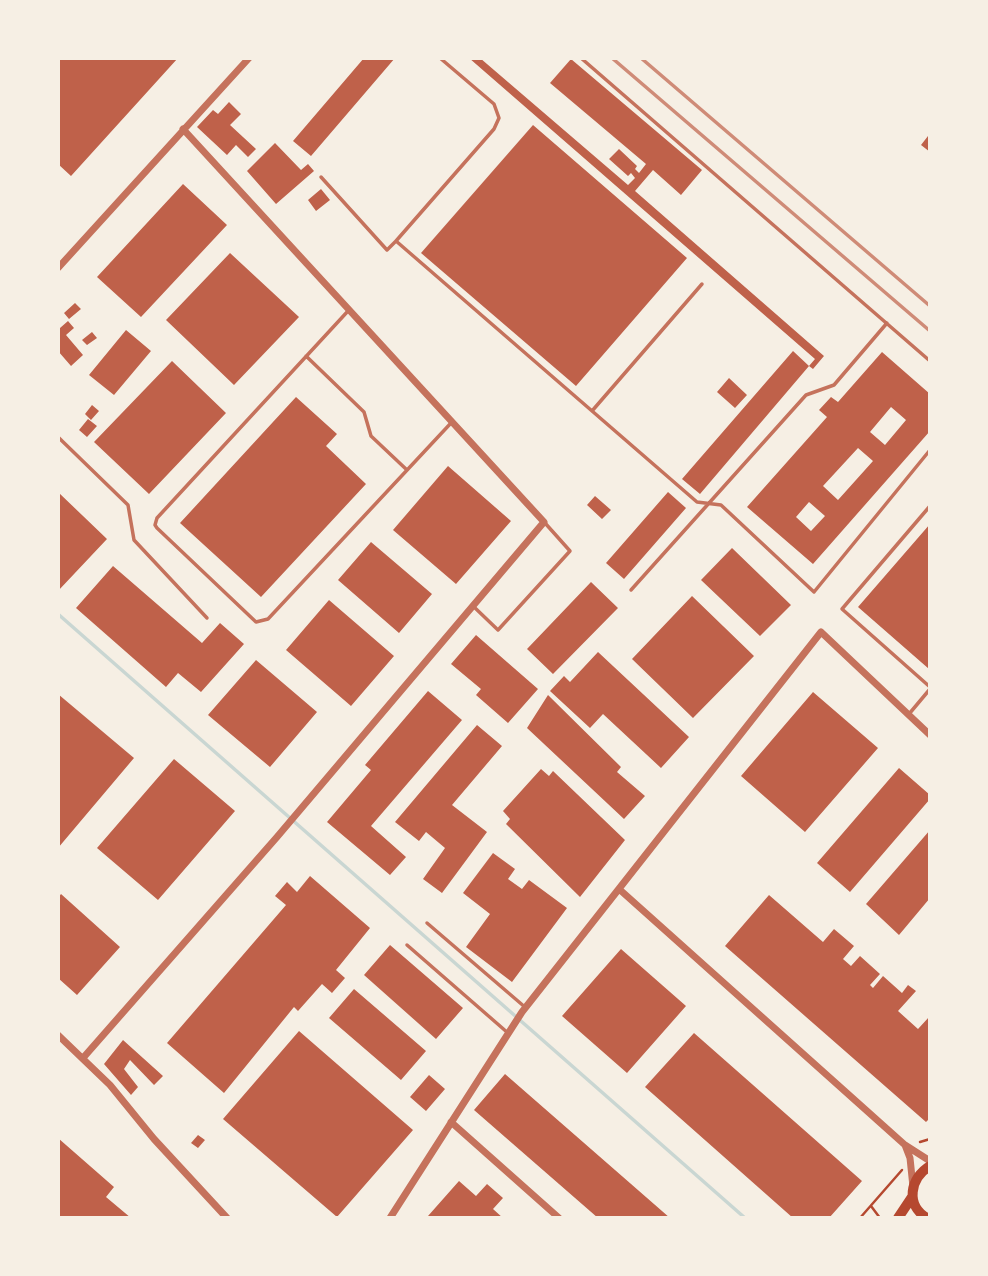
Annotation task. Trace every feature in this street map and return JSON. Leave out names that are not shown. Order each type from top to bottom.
[{"type":"main road","points":[[898,1218],[921,1172],[930,1164]]},
{"type":"main road","points":[[913,1192],[915,1206],[927,1218]]},
{"type":"street","points":[[58,268],[248,58]]},
{"type":"street","points":[[83,1058],[277,837],[544,522],[183,129]]},
{"type":"street","points":[[390,1218],[524,1010],[821,632],[930,735]]},
{"type":"street","points":[[619,889],[904,1144],[930,1164]]},
{"type":"street","points":[[58,1035],[110,1085],[154,1139],[227,1218]]},
{"type":"street","points":[[451,1122],[559,1218]]},
{"type":"street","points":[[904,1144],[910,1158],[913,1192]]},
{"type":"lane","points":[[321,177],[387,250],[494,129],[499,118],[494,104],[440,58]]},
{"type":"lane","points":[[581,58],[930,361]]},
{"type":"lane","points":[[396,241],[697,502],[721,505],[814,592],[930,450]]},
{"type":"lane","points":[[592,411],[702,284]]},
{"type":"lane","points":[[349,309],[157,518],[157,528],[256,622],[260,622],[268,619],[452,422]]},
{"type":"lane","points":[[631,590],[806,394],[834,385],[887,323]]},
{"type":"lane","points":[[306,356],[364,412],[371,436],[407,470]]},
{"type":"lane","points":[[58,438],[128,505],[134,540],[206,618]]},
{"type":"lane","points":[[907,715],[930,688],[842,609],[930,506]]},
{"type":"lane","points":[[473,606],[498,630],[570,551],[544,522]]},
{"type":"lane","points":[[427,923],[524,1010]]},
{"type":"lane","points":[[407,944],[509,1032]]},
{"type":"path","points":[[904,1144],[910,1136],[920,1143],[930,1139]]},
{"type":"path","points":[[860,1218],[906,1163]]},
{"type":"path","points":[[871,1206],[880,1218]]},
{"type":"building","points":[[58,58],[178,58],[71,176],[58,164]]},
{"type":"building","points":[[364,58],[395,58],[311,156],[293,141]]},
{"type":"building","points":[[469,58],[480,58],[628,185],[635,178],[631,173],[628,176],[609,159],[619,149],[637,166],[635,169],[639,173],[646,164],[550,83],[571,59],[702,170],[681,195],[653,170],[635,191],[824,356],[813,369],[809,366],[815,359]]},
{"type":"building","points":[[229,102],[241,114],[230,125],[256,149],[248,157],[236,145],[227,155],[197,127],[213,110],[218,114]]},
{"type":"building","points":[[533,125],[687,258],[576,386],[421,253]]},
{"type":"building","points":[[928,136],[930,138],[930,152],[921,145]]},
{"type":"building","points":[[275,143],[301,170],[308,164],[314,171],[276,204],[247,171]]},
{"type":"building","points":[[183,184],[227,225],[141,317],[97,277]]},
{"type":"building","points":[[321,189],[330,200],[316,211],[308,200]]},
{"type":"building","points":[[230,253],[299,317],[234,385],[166,320]]},
{"type":"building","points":[[75,303],[81,309],[69,319],[64,313]]},
{"type":"building","points":[[68,321],[74,328],[66,335],[83,355],[71,366],[58,351],[58,325],[60,328]]},
{"type":"building","points":[[126,330],[151,351],[114,395],[89,375]]},
{"type":"building","points":[[92,332],[97,338],[87,345],[82,340]]},
{"type":"building","points":[[793,351],[809,366],[700,494],[682,479]]},
{"type":"building","points":[[882,352],[930,394],[930,431],[813,564],[747,507],[827,417],[819,410],[831,397],[838,402]],"holes":[[[891,407],[906,420],[885,445],[870,432]],[[858,448],[873,461],[838,500],[823,486]],[[809,502],[825,516],[811,531],[796,517]]]},
{"type":"building","points":[[172,361],[226,413],[149,494],[94,442]]},
{"type":"building","points":[[729,378],[747,395],[735,408],[717,392]]},
{"type":"building","points":[[296,397],[337,434],[326,446],[366,484],[261,597],[180,523]]},
{"type":"building","points":[[92,405],[99,411],[91,420],[85,414]]},
{"type":"building","points":[[88,419],[97,426],[87,437],[79,430]]},
{"type":"building","points":[[448,466],[511,521],[456,584],[393,530]]},
{"type":"building","points":[[58,492],[107,539],[58,591]]},
{"type":"building","points":[[668,492],[686,508],[624,579],[606,563]]},
{"type":"building","points":[[595,496],[611,510],[602,519],[587,505]]},
{"type":"building","points":[[930,524],[930,667],[929,669],[858,607]]},
{"type":"building","points":[[371,542],[432,594],[399,633],[338,580]]},
{"type":"building","points":[[732,548],[791,605],[760,636],[701,580]]},
{"type":"building","points":[[113,566],[202,643],[220,623],[244,644],[201,692],[178,673],[166,687],[76,608]]},
{"type":"building","points":[[591,582],[618,608],[553,674],[527,649]]},
{"type":"building","points":[[692,596],[754,656],[693,718],[632,659]]},
{"type":"building","points":[[329,600],[394,656],[351,706],[286,650]]},
{"type":"building","points":[[476,635],[538,689],[508,723],[476,695],[481,689],[451,664]]},
{"type":"building","points":[[598,652],[689,737],[661,768],[603,714],[590,728],[550,691],[564,676],[570,682]]},
{"type":"building","points":[[256,660],[317,712],[270,767],[208,715]]},
{"type":"building","points":[[428,691],[462,720],[371,826],[406,857],[390,875],[327,822],[371,770],[365,765]]},
{"type":"building","points":[[813,692],[878,748],[805,832],[741,776]]},
{"type":"building","points":[[58,694],[134,758],[58,848]]},
{"type":"building","points":[[548,695],[621,767],[617,772],[645,796],[624,819],[527,728]]},
{"type":"building","points":[[477,725],[502,746],[452,805],[487,832],[442,893],[423,879],[445,848],[426,832],[419,841],[395,822]]},
{"type":"building","points":[[174,759],[235,811],[158,900],[97,848]]},
{"type":"building","points":[[899,768],[930,795],[930,799],[850,892],[817,863]]},
{"type":"building","points":[[541,769],[549,776],[553,771],[625,840],[580,897],[506,824],[510,819],[503,811]]},
{"type":"building","points":[[930,830],[930,898],[899,935],[866,904]]},
{"type":"building","points":[[493,853],[515,869],[508,879],[522,889],[529,880],[567,908],[512,982],[466,947],[490,914],[463,893]]},
{"type":"building","points":[[310,876],[370,928],[336,970],[345,978],[332,993],[322,984],[298,1011],[294,1007],[224,1093],[167,1043],[286,905],[275,896],[287,882],[297,892]]},
{"type":"building","points":[[61,894],[120,947],[77,995],[58,978],[58,898]]},
{"type":"building","points":[[769,895],[823,942],[834,929],[854,946],[843,959],[851,966],[860,956],[880,974],[870,985],[873,988],[883,976],[902,993],[908,985],[916,991],[898,1011],[918,1029],[930,1018],[930,1118],[926,1122],[725,946]]},
{"type":"building","points":[[390,945],[463,1008],[436,1039],[364,975]]},
{"type":"building","points":[[621,949],[686,1006],[627,1073],[562,1016]]},
{"type":"building","points":[[354,989],[426,1051],[401,1080],[329,1018]]},
{"type":"building","points":[[299,1031],[413,1130],[337,1217],[223,1119]]},
{"type":"building","points":[[694,1033],[862,1181],[829,1218],[793,1218],[645,1087]]},
{"type":"building","points":[[123,1040],[163,1076],[154,1085],[130,1060],[124,1069],[138,1087],[131,1095],[104,1064]]},
{"type":"building","points":[[505,1074],[670,1218],[598,1218],[474,1110]]},
{"type":"building","points":[[429,1075],[445,1089],[426,1111],[410,1097]]},
{"type":"building","points":[[198,1135],[205,1140],[198,1148],[191,1143]]},
{"type":"building","points":[[58,1138],[114,1187],[106,1197],[131,1218],[58,1218]]},
{"type":"building","points":[[459,1181],[476,1196],[487,1184],[503,1198],[493,1209],[503,1218],[428,1216]]},
{"type":"waterway","points":[[58,614],[745,1218]]},
{"type":"railway","points":[[612,58],[930,331]]},
{"type":"railway","points":[[641,58],[930,306]]}]
